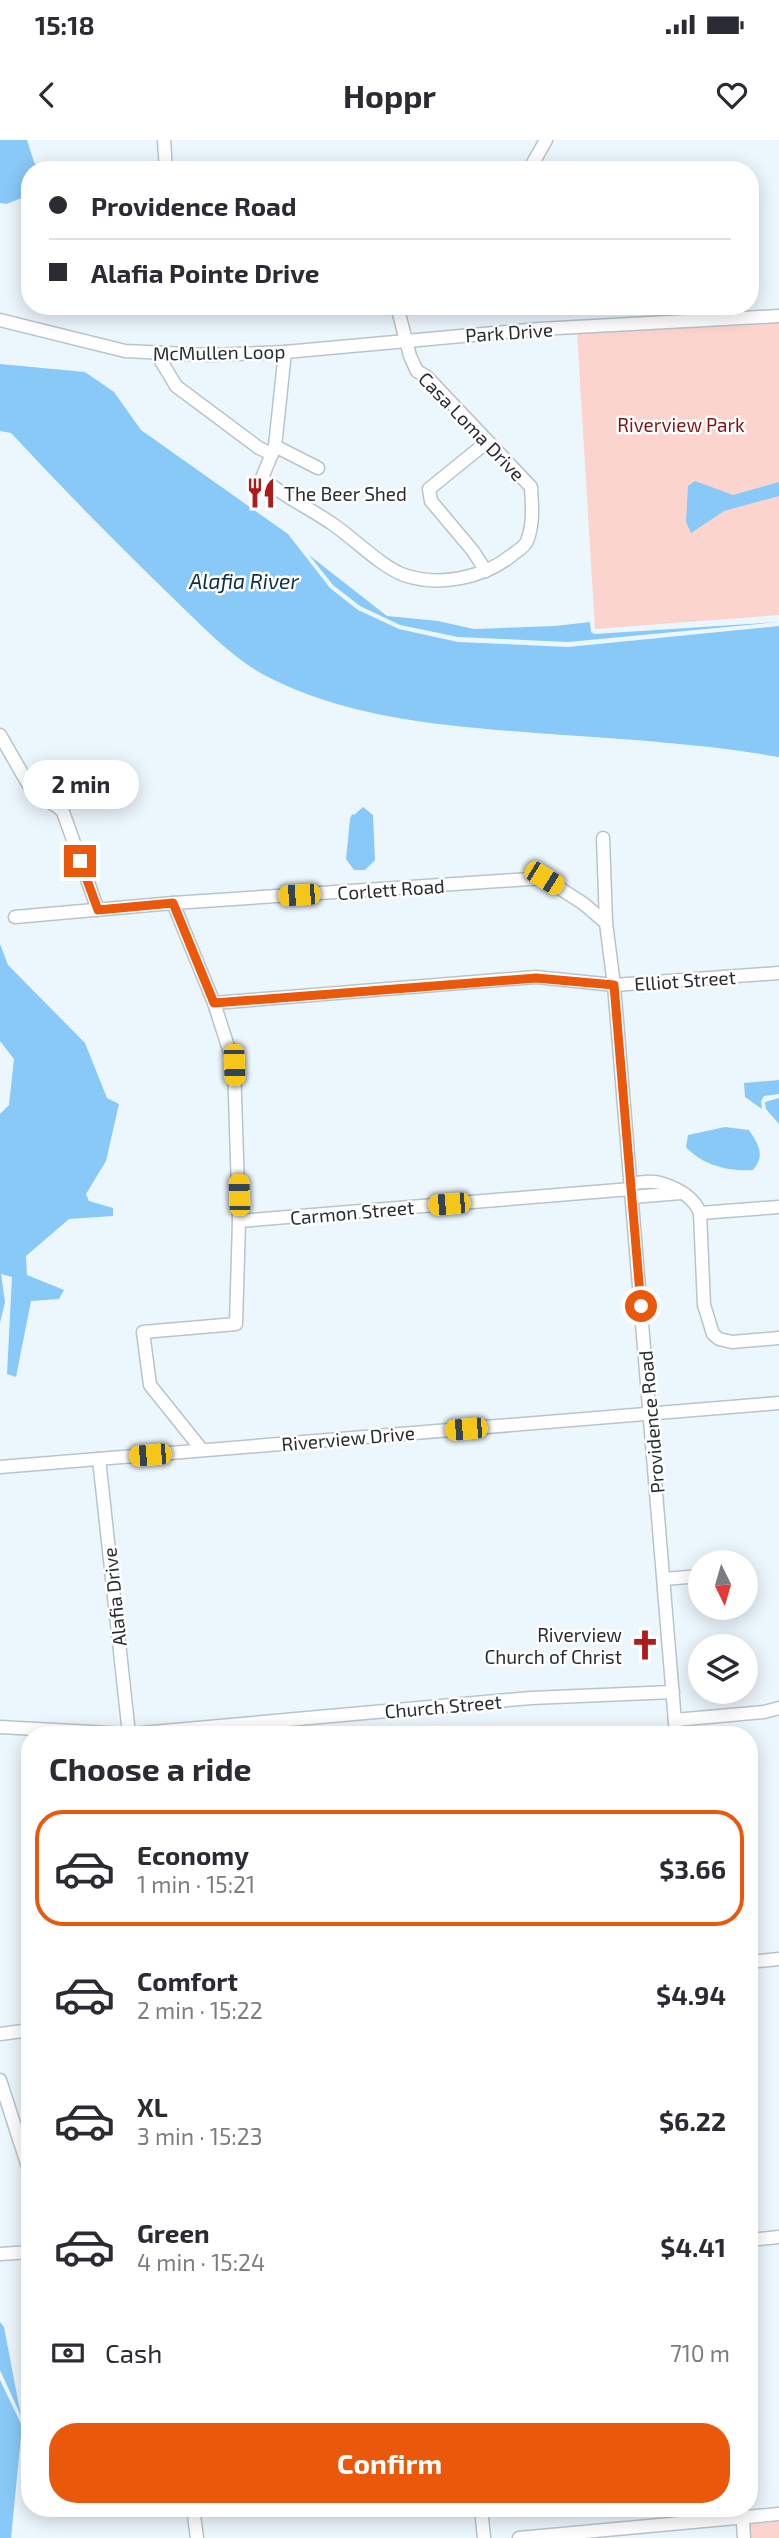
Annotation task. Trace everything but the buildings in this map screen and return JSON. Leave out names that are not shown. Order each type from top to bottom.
[{"type":"street","points":[[164,140],[165,161]]},
{"type":"street","points":[[534,161],[546,140]]},
{"type":"street","points":[[400,315],[407,340]]},
{"type":"street","name":"Park Drive","points":[[407,340],[540,329],[779,316]]},
{"type":"street","name":"McMullen Loop","points":[[0,320],[87,343],[157,354],[230,355],[285,352],[407,340]]},
{"type":"street","name":"Casa Loma Drive","points":[[273,450],[262,478],[281,494],[303,504],[337,527],[402,575],[418,579],[451,580],[486,571],[526,544],[532,516],[531,487],[426,377],[416,371],[407,340]]},
{"type":"street","points":[[273,450],[285,352]]},
{"type":"street","points":[[157,354],[176,386],[259,448],[273,450],[318,468]]},
{"type":"street","points":[[486,571],[473,551],[431,501],[428,492],[487,442]]},
{"type":"street","points":[[0,735],[37,797],[59,807],[63,812],[98,910]]},
{"type":"street","points":[[603,838],[606,923],[614,985]]},
{"type":"street","name":"Corlett Road","points":[[15,917],[173,903],[544,878],[584,904],[606,923]]},
{"type":"street","points":[[173,903],[214,1003],[234,1065],[239,1221],[236,1324],[143,1332],[150,1385],[202,1450]]},
{"type":"street","name":"Elliot Street","points":[[214,1003],[536,978],[614,985],[779,973]]},
{"type":"street","name":"Providence Road","points":[[614,985],[675,1726]]},
{"type":"street","name":"Carmon Street","points":[[239,1221],[632,1190],[682,1193],[696,1203],[700,1213]]},
{"type":"street","points":[[779,1207],[700,1213],[704,1305],[713,1334],[719,1339],[732,1342],[779,1338]]},
{"type":"street","name":"Riverview Drive","points":[[0,1467],[779,1402]]},
{"type":"street","name":"Alafia Drive","points":[[99,1459],[128,1726]]},
{"type":"street","points":[[664,1579],[688,1577]]},
{"type":"street","name":"Church Street","points":[[218,1726],[531,1698],[673,1692]]},
{"type":"street","points":[[675,1720],[764,1712],[779,1708]]},
{"type":"street","name":"Church Street","points":[[0,1727],[21,1728]]},
{"type":"street","points":[[758,1961],[779,1959]]},
{"type":"street","points":[[0,2034],[21,2031]]},
{"type":"street","points":[[0,2080],[21,2145]]},
{"type":"street","points":[[758,2239],[779,2238]]},
{"type":"street","points":[[0,2254],[21,2253]]},
{"type":"street","points":[[758,2513],[779,2514]]},
{"type":"street","points":[[194,2517],[197,2538]]},
{"type":"street","points":[[482,2517],[484,2538]]},
{"type":"street","points":[[519,2538],[706,2517]]},
{"type":"street","points":[[742,2517],[744,2538]]},
{"type":"green space","name":"Riverview Park","points":[[779,321],[779,615],[595,629],[577,332]]},
{"type":"green space","points":[[779,2521],[779,2538],[750,2538],[748,2524]]},
{"type":"water","points":[[0,140],[27,140],[34,161],[21,161],[21,198],[6,204],[0,203]]},
{"type":"water","name":"Alafia River","points":[[0,364],[85,372],[114,392],[141,430],[288,534],[330,588],[358,610],[399,629],[458,642],[568,647],[779,626],[779,757],[689,745],[468,727],[399,718],[332,702],[268,677],[231,652],[207,631],[11,433],[0,431]]},
{"type":"water","points":[[695,481],[733,495],[779,482],[779,496],[724,511],[691,533],[686,522],[688,486]]},
{"type":"water","points":[[309,555],[387,616],[438,621],[474,629],[590,622],[591,632],[595,634],[779,622],[568,642],[458,637],[400,625],[360,606],[333,585]]},
{"type":"water","points":[[363,807],[373,815],[375,860],[365,870],[354,870],[346,859],[350,819],[352,814]]},
{"type":"water","points":[[0,944],[8,965],[85,1043],[107,1098],[119,1104],[106,1161],[86,1194],[89,1201],[113,1208],[113,1216],[69,1219],[26,1256],[27,1275],[64,1290],[59,1299],[31,1301],[16,1377],[7,1374],[12,1277],[1,1274],[5,1302],[0,1323],[0,1114],[9,1105],[14,1059],[0,1041]]},
{"type":"water","points":[[779,1080],[779,1094],[764,1096],[761,1101],[762,1109],[745,1097],[744,1083]]},
{"type":"water","points":[[779,1098],[779,1124],[766,1109],[765,1102]]},
{"type":"water","points":[[725,1127],[749,1130],[760,1154],[753,1170],[735,1170],[708,1163],[686,1147],[688,1135]]},
{"type":"water","points":[[0,2322],[4,2327],[21,2416],[0,2370]]},
{"type":"water","points":[[0,2380],[21,2424],[21,2436],[11,2538],[0,2538]]},
{"type":"place","name":"The Beer Shed","points":[[261,493]]},
{"type":"place","name":"Riverview Church of Christ","points":[[645,1645]]},
{"type":"route","points":[[80,861],[98,910],[173,903],[214,1003],[536,978],[614,985],[641,1306]]}]
